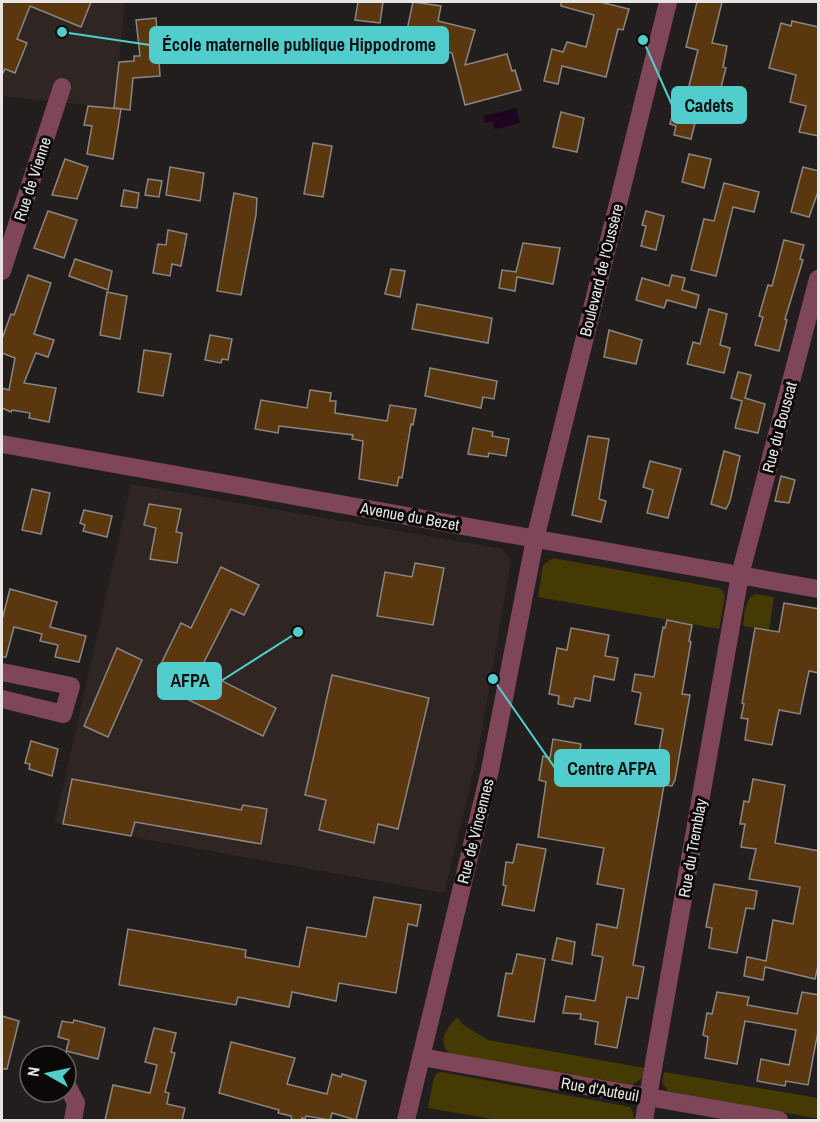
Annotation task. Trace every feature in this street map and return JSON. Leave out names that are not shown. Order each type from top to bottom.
[{"type":"street","name":"Boulevard de l'Oussère","points":[[535,539],[668,2]]},
{"type":"street","name":"Rue de Vienne","points":[[2,271],[62,87]]},
{"type":"street","name":"Rue du Bouscat","points":[[740,575],[819,279]]},
{"type":"street","name":"Avenue du Bezet","points":[[2,444],[819,589]]},
{"type":"street","name":"Rue de Vincennes","points":[[406,1120],[490,770],[535,539]]},
{"type":"street","name":"Rue du Tremblay","points":[[644,1120],[740,575]]},
{"type":"street","points":[[2,672],[71,686],[63,714],[2,699]]},
{"type":"street","name":"Rue d'Auteuil","points":[[421,1057],[779,1120]]},
{"type":"street","points":[[73,1120],[76,1104]]},
{"type":"shaded area","points":[[2,2],[125,2],[114,108],[2,96]]},
{"type":"shaded area","points":[[516,108],[520,123],[495,129],[493,121],[485,123],[484,116]]},
{"type":"shaded area","points":[[131,484],[502,549],[511,561],[477,758],[444,893],[55,823]]},
{"type":"shaded area","points":[[553,558],[718,588],[723,591],[725,597],[719,629],[538,597],[543,565]]},
{"type":"shaded area","points":[[755,594],[774,597],[769,630],[743,626],[747,603]]},
{"type":"shaded area","points":[[457,1017],[462,1024],[488,1040],[644,1068],[642,1078],[632,1085],[449,1053],[443,1039]]},
{"type":"shaded area","points":[[442,1072],[630,1107],[634,1120],[497,1120],[428,1108],[434,1077],[437,1073]]},
{"type":"shaded area","points":[[664,1072],[818,1098],[818,1117],[668,1091],[662,1083]]},
{"type":"building","points":[[2,2],[91,2],[81,27],[30,6],[17,39],[27,43],[15,73],[5,69],[2,75]]},
{"type":"building","points":[[358,2],[383,2],[380,23],[355,20]]},
{"type":"building","points":[[413,2],[441,6],[438,21],[475,30],[465,65],[507,54],[521,90],[465,105],[452,53],[404,44]]},
{"type":"building","points":[[561,2],[600,2],[629,9],[623,30],[618,29],[606,77],[562,66],[558,84],[544,81],[552,49],[563,52],[567,42],[586,47],[594,15],[561,6]]},
{"type":"building","points":[[697,2],[722,2],[712,43],[727,46],[723,67],[726,68],[720,91],[704,87],[691,139],[674,135],[676,126],[670,124],[677,96],[686,98],[698,50],[686,47]]},
{"type":"building","points":[[156,18],[160,76],[133,78],[130,110],[114,108],[119,62],[134,61],[134,56],[140,56],[136,20]]},
{"type":"building","points":[[792,21],[819,27],[819,136],[799,132],[806,106],[790,102],[796,75],[769,68],[781,23],[791,26]]},
{"type":"building","points":[[88,106],[121,109],[113,159],[87,154],[92,126],[84,125]]},
{"type":"building","points":[[561,112],[584,118],[577,152],[553,147]]},
{"type":"building","points":[[313,143],[332,146],[323,197],[304,194]]},
{"type":"building","points":[[689,154],[711,159],[704,188],[682,182]]},
{"type":"building","points":[[65,159],[88,167],[77,199],[52,195]]},
{"type":"building","points":[[170,167],[204,173],[200,201],[166,195]]},
{"type":"building","points":[[803,167],[819,171],[819,189],[809,217],[791,212]]},
{"type":"building","points":[[148,179],[162,181],[159,197],[145,195]]},
{"type":"building","points":[[724,183],[759,192],[754,212],[733,207],[716,276],[691,270],[704,219],[714,221]]},
{"type":"building","points":[[124,190],[139,193],[137,208],[121,206]]},
{"type":"building","points":[[234,193],[257,198],[241,295],[217,291]]},
{"type":"building","points":[[48,211],[77,220],[64,258],[34,248]]},
{"type":"building","points":[[646,211],[664,216],[656,250],[641,246],[646,226],[642,225]]},
{"type":"building","points":[[168,230],[187,234],[181,266],[172,264],[170,276],[153,273],[158,244],[166,245]]},
{"type":"building","points":[[784,240],[804,245],[800,259],[803,260],[785,319],[787,320],[779,351],[755,345],[763,317],[759,316],[768,285],[772,286]]},
{"type":"building","points":[[523,243],[560,248],[553,284],[517,277],[515,291],[499,288],[502,270],[516,272]]},
{"type":"building","points":[[75,259],[112,271],[108,290],[69,276]]},
{"type":"building","points":[[391,269],[405,271],[400,297],[385,294]]},
{"type":"building","points":[[28,275],[51,283],[34,334],[54,340],[48,357],[36,353],[24,383],[56,388],[49,422],[29,418],[30,413],[12,410],[11,412],[2,408],[2,388],[9,390],[15,358],[2,353],[2,339],[11,314],[14,315]]},
{"type":"building","points":[[672,275],[685,278],[682,290],[699,295],[696,308],[667,300],[664,308],[636,300],[642,278],[669,286]]},
{"type":"building","points":[[107,292],[127,296],[120,339],[100,335]]},
{"type":"building","points":[[417,304],[492,318],[488,343],[412,329]]},
{"type":"building","points":[[709,309],[727,314],[720,345],[730,348],[724,373],[687,364],[693,342],[700,344]]},
{"type":"building","points":[[609,330],[642,340],[636,364],[604,357]]},
{"type":"building","points":[[210,335],[232,339],[228,360],[222,359],[221,363],[205,360]]},
{"type":"building","points":[[144,350],[171,354],[163,396],[138,392]]},
{"type":"building","points":[[430,368],[497,381],[494,399],[483,397],[481,408],[425,396]]},
{"type":"building","points":[[738,372],[751,375],[745,398],[765,404],[758,433],[735,428],[742,401],[731,398]]},
{"type":"building","points":[[310,390],[331,393],[330,401],[336,401],[335,413],[387,421],[390,405],[416,409],[413,425],[411,424],[402,478],[399,477],[397,486],[359,479],[363,441],[352,439],[353,435],[279,426],[278,433],[255,429],[261,400],[307,408]]},
{"type":"building","points":[[473,428],[493,432],[492,436],[509,439],[506,456],[489,453],[488,457],[468,454]]},
{"type":"building","points":[[588,436],[609,439],[599,499],[606,501],[601,522],[572,515]]},
{"type":"building","points":[[724,451],[740,456],[730,501],[726,509],[711,504]]},
{"type":"building","points":[[650,461],[681,469],[668,518],[647,513],[653,490],[643,487]]},
{"type":"building","points":[[781,476],[795,480],[789,503],[775,501]]},
{"type":"building","points":[[32,489],[50,493],[41,534],[22,530]]},
{"type":"building","points":[[149,504],[181,509],[176,532],[182,533],[177,563],[150,559],[156,528],[144,525]]},
{"type":"building","points":[[84,510],[112,516],[107,537],[83,531],[85,525],[80,523]]},
{"type":"building","points":[[415,563],[444,568],[433,625],[377,616],[385,572],[412,577]]},
{"type":"building","points":[[221,567],[259,585],[244,615],[231,609],[200,670],[276,708],[263,736],[164,688],[171,674],[159,668],[181,623],[191,628]]},
{"type":"building","points":[[10,589],[57,602],[50,627],[86,636],[79,662],[55,657],[58,645],[40,641],[42,634],[14,627],[6,657],[2,657],[2,620]]},
{"type":"building","points":[[784,603],[819,609],[819,673],[809,671],[800,714],[779,710],[772,745],[745,740],[748,719],[741,718],[744,704],[742,703],[755,628],[779,632]]},
{"type":"building","points":[[667,620],[692,625],[682,694],[690,695],[675,780],[672,786],[664,785],[633,965],[644,967],[638,999],[627,997],[617,1048],[595,1044],[598,1022],[580,1019],[581,1014],[563,1013],[566,996],[595,1001],[603,957],[592,955],[597,924],[617,928],[624,889],[597,884],[604,848],[538,837],[546,782],[539,780],[543,756],[550,758],[553,739],[581,744],[577,768],[637,778],[639,767],[656,768],[663,729],[635,724],[641,693],[632,691],[635,674],[654,677],[663,627],[665,628]]},
{"type":"building","points":[[571,628],[609,635],[605,656],[618,658],[614,680],[594,676],[590,701],[575,698],[573,707],[558,704],[559,696],[549,694],[557,648],[567,650]]},
{"type":"building","points":[[117,648],[142,660],[108,737],[84,726]]},
{"type":"building","points":[[332,675],[429,698],[398,829],[378,824],[374,843],[319,830],[326,800],[305,795]]},
{"type":"building","points":[[31,741],[58,749],[52,776],[29,769],[30,764],[25,763]]},
{"type":"building","points":[[72,779],[241,810],[243,805],[267,809],[261,844],[135,822],[131,836],[63,824]]},
{"type":"building","points":[[753,779],[785,785],[775,843],[819,851],[819,961],[815,979],[765,967],[763,980],[744,976],[747,957],[766,961],[773,920],[793,924],[800,887],[749,879],[756,849],[741,847],[745,824],[740,824],[744,801],[749,802]]},
{"type":"building","points":[[517,844],[546,849],[534,911],[502,905],[506,886],[503,885],[506,862],[513,863]]},
{"type":"building","points":[[714,884],[757,891],[754,909],[746,908],[737,953],[709,948],[712,928],[706,927]]},
{"type":"building","points":[[374,897],[421,905],[417,926],[408,924],[396,993],[339,983],[336,1001],[292,992],[289,1007],[238,997],[236,1005],[119,985],[128,929],[246,950],[245,957],[299,967],[307,927],[366,937]]},
{"type":"building","points":[[557,938],[575,942],[572,964],[552,960]]},
{"type":"building","points":[[517,954],[545,959],[534,1022],[498,1016],[506,973],[512,974]]},
{"type":"building","points":[[717,992],[749,997],[747,1005],[797,1014],[802,992],[819,995],[819,1026],[808,1085],[786,1081],[785,1086],[757,1081],[761,1059],[789,1065],[796,1030],[745,1021],[737,1064],[705,1058],[708,1037],[703,1035],[707,1013],[712,1014]]},
{"type":"building","points":[[2,1016],[19,1021],[7,1069],[2,1069]]},
{"type":"building","points":[[74,1020],[105,1028],[98,1059],[78,1054],[78,1044],[68,1044],[69,1040],[58,1037],[62,1021],[73,1023]]},
{"type":"building","points":[[154,1028],[176,1033],[171,1052],[175,1053],[165,1092],[169,1093],[167,1104],[185,1108],[182,1120],[105,1120],[113,1085],[150,1093],[157,1065],[145,1062]]},
{"type":"building","points":[[231,1042],[295,1058],[287,1084],[327,1094],[332,1074],[341,1077],[342,1074],[366,1081],[356,1120],[332,1113],[330,1120],[306,1116],[305,1119],[292,1120],[291,1116],[278,1113],[279,1110],[219,1093]]},
{"type":"place","name":"École maternelle publique Hippodrome","points":[[62,32]]},
{"type":"place","name":"Cadets","points":[[643,40]]},
{"type":"place","name":"AFPA","points":[[298,632]]},
{"type":"place","name":"Centre AFPA","points":[[493,679]]}]
